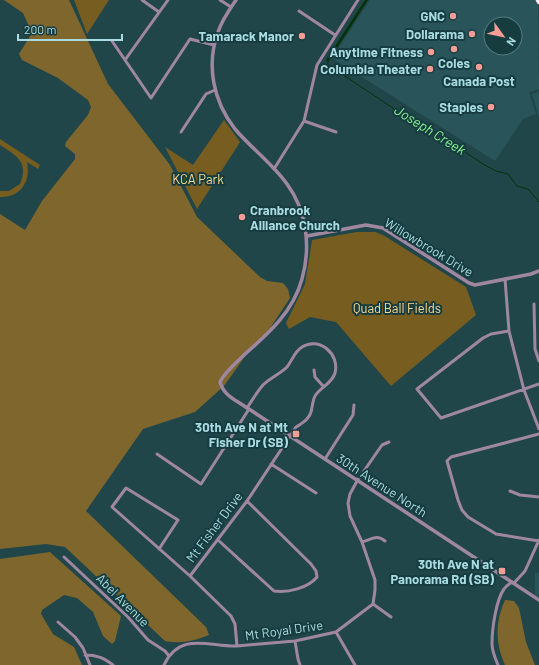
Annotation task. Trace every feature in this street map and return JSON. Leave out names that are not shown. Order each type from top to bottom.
[{"type":"street","points":[[142,0],[159,12]]},
{"type":"street","points":[[125,60],[168,0]]},
{"type":"street","points":[[220,0],[231,7]]},
{"type":"street","points":[[236,0],[218,31],[214,45],[212,77],[215,90],[225,115],[236,129],[288,184],[298,202],[307,236]]},
{"type":"street","points":[[274,169],[304,121],[317,65],[358,0]]},
{"type":"street","points":[[299,11],[335,35]]},
{"type":"street","points":[[112,41],[151,98],[190,39],[214,45]]},
{"type":"street","points":[[181,132],[206,94],[215,90]]},
{"type":"street","points":[[304,121],[336,132]]},
{"type":"street","name":"Willowbrook Drive","points":[[307,236],[366,225],[383,228],[469,283],[475,285],[531,274],[539,271]]},
{"type":"street","name":"30th Avenue North","points":[[307,236],[307,251],[302,280],[288,311],[274,328],[222,377],[220,382],[222,388],[227,395],[539,600]]},
{"type":"street","points":[[505,279],[509,331],[524,390],[539,429]]},
{"type":"street","points":[[534,304],[535,349],[539,361]]},
{"type":"street","points":[[509,331],[491,334],[483,338],[417,389],[441,418],[539,384]]},
{"type":"street","name":"Mt Fisher Drive","points":[[157,454],[201,484],[263,385],[283,371],[300,348],[307,345],[322,345],[327,348],[335,359],[335,373],[328,383],[317,392],[309,417],[305,422],[296,427],[247,501],[190,576],[231,616],[236,624],[237,646]]},
{"type":"street","points":[[314,370],[315,377],[323,386]]},
{"type":"street","points":[[325,459],[353,415],[354,405]]},
{"type":"street","points":[[498,665],[494,656],[492,645],[494,621],[500,598],[504,588],[513,583],[525,571],[539,541],[496,534],[468,517],[462,510],[458,500],[447,461],[451,457],[539,434]]},
{"type":"street","points":[[389,442],[382,445],[357,481],[350,494],[348,503],[350,516],[362,542],[375,580],[373,604],[392,616]]},
{"type":"street","points":[[271,464],[316,493]]},
{"type":"street","points":[[159,549],[178,520],[126,488],[112,507],[159,549],[190,576]]},
{"type":"street","points":[[510,491],[520,495],[539,497]]},
{"type":"street","points":[[218,540],[274,591],[281,592],[306,586],[313,582],[317,577],[316,571],[311,564],[247,501]]},
{"type":"street","points":[[362,542],[377,537],[381,537],[386,541]]},
{"type":"street","name":"Abel Avenue","points":[[64,557],[128,617],[148,640],[165,651],[169,656]]},
{"type":"street","name":"Mt Royal Drive","points":[[164,665],[169,656],[181,647],[190,643],[203,642],[237,646],[295,641],[336,632],[373,604]]},
{"type":"street","points":[[58,622],[75,637],[83,648],[90,665]]},
{"type":"street","points":[[336,632],[355,665]]},
{"type":"street","points":[[295,641],[300,665]]},
{"type":"street","points":[[85,655],[95,655],[105,659],[113,665]]},
{"type":"shaded area","points":[[4,0],[69,0],[108,84],[170,165],[197,217],[260,277],[267,281],[283,283],[288,289],[290,298],[271,327],[248,352],[224,386],[195,412],[143,429],[86,511],[206,627],[209,635],[198,639],[182,642],[165,641],[65,547],[46,544],[0,549],[0,214],[25,230],[42,201],[75,159],[75,154],[65,146],[66,142],[88,115],[91,107],[88,100],[58,78],[22,60],[19,54],[32,33],[23,13]]},
{"type":"shaded area","points":[[365,0],[368,0],[328,62],[326,60]]},
{"type":"shaded area","points":[[370,0],[538,0],[539,89],[529,92],[536,114],[523,119],[495,161],[332,58]]},
{"type":"shaded area","points":[[539,92],[539,117],[532,94]]},
{"type":"shaded area","points":[[50,552],[121,616],[115,641],[112,644],[103,636],[93,612],[77,598],[64,595],[42,610],[41,614],[53,634],[74,647],[82,665],[0,665],[0,559]]},
{"type":"shaded area","points":[[535,573],[539,573],[539,597],[535,595]]},
{"type":"shaded area","points":[[505,600],[514,601],[519,608],[526,642],[535,665],[505,665],[499,649],[498,624],[499,616]]},
{"type":"green space","points":[[74,0],[109,0],[87,34]]},
{"type":"green space","name":"KCA Park","points":[[224,120],[240,142],[197,209],[165,147],[193,165]]},
{"type":"green space","points":[[0,139],[40,165],[38,169],[27,162],[28,169],[26,182],[14,195],[7,197],[0,197],[0,191],[9,191],[20,184],[23,170],[20,160],[0,145]]},
{"type":"green space","name":"Quad Ball Fields","points":[[357,232],[375,232],[383,235],[466,287],[476,315],[391,386],[336,322],[310,317],[289,329],[286,323],[305,284],[312,240]]},
{"type":"waterway","name":"Joseph Creek","points":[[328,62],[328,65],[402,114],[414,118],[483,164],[496,171],[508,174],[517,186],[528,189],[539,202]]},
{"type":"place","name":"GNC","points":[[453,16]]},
{"type":"place","name":"Dollarama","points":[[472,34]]},
{"type":"place","name":"Tamarack Manor","points":[[302,36]]},
{"type":"place","name":"Coles","points":[[454,49]]},
{"type":"place","name":"Anytime Fitness","points":[[431,52]]},
{"type":"place","name":"Canada Post","points":[[479,67]]},
{"type":"place","name":"Columbia Theater","points":[[430,69]]},
{"type":"place","name":"Staples","points":[[491,107]]},
{"type":"place","name":"Cranbrook Alliance Church","points":[[242,217]]},
{"type":"place","name":"30th Ave N at Mt Fisher Dr (SB)","points":[[296,434]]},
{"type":"place","name":"30th Ave N at Panorama Rd (SB)","points":[[502,571]]}]
